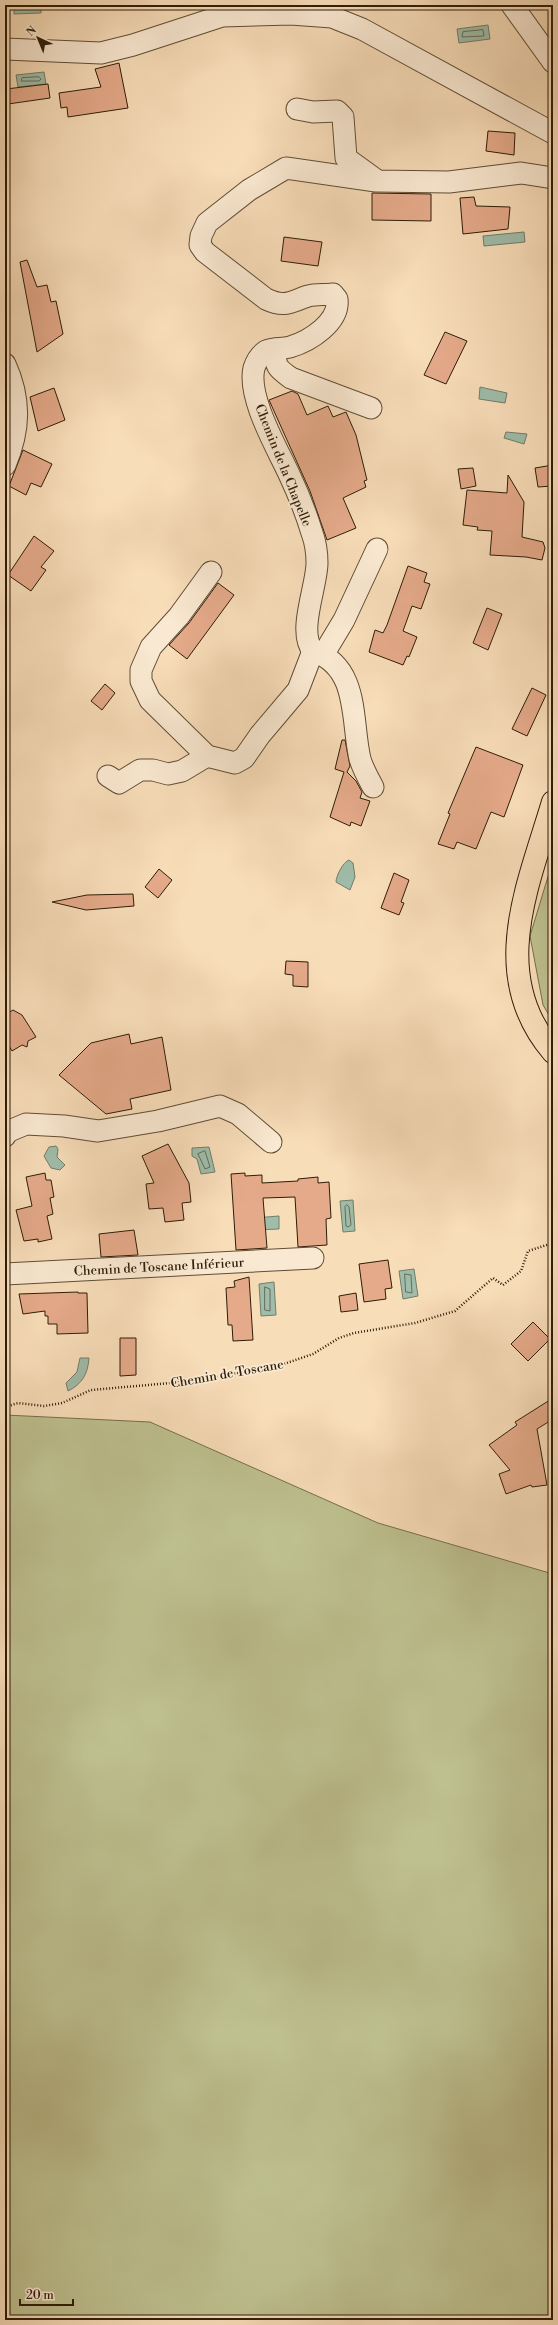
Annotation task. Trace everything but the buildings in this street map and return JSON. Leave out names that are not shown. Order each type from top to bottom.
[{"type":"main road","points":[[553,802],[520,916],[516,952],[517,968],[523,999],[538,1030],[553,1052]]},
{"type":"street","points":[[512,5],[553,62]]},
{"type":"street","points":[[5,49],[101,53],[133,45],[222,16],[291,14],[332,17],[362,29],[553,133]]},
{"type":"street","points":[[297,109],[312,112],[337,111],[343,117],[346,158],[376,181]]},
{"type":"street","name":"Chemin de la Chapelle","points":[[318,653],[309,647],[307,621],[317,562],[313,536],[288,473],[267,431],[255,386],[254,368],[259,358],[267,351],[276,350],[303,342],[316,334],[335,314],[337,298],[333,294],[309,296],[294,303],[278,304],[266,299],[240,277],[208,256],[200,245],[201,236],[207,223],[249,190],[286,168],[376,181],[449,182],[521,174],[553,178]]},
{"type":"street","points":[[276,350],[275,360],[280,370],[291,378],[371,408]]},
{"type":"street","points":[[5,364],[14,384],[18,415],[5,465]]},
{"type":"street","points":[[211,572],[178,616],[151,647],[140,670],[141,681],[150,700],[182,729],[207,756],[235,763],[244,758],[260,735],[298,690],[318,653],[344,620],[377,549]]},
{"type":"street","points":[[318,653],[344,676],[350,689],[360,759],[373,787]]},
{"type":"street","points":[[108,776],[119,782],[140,770],[153,770],[168,774],[182,770],[207,756]]},
{"type":"street","points":[[5,1136],[7,1132],[26,1124],[64,1126],[98,1131],[158,1121],[220,1106],[238,1114],[271,1142]]},
{"type":"street","name":"Chemin de Toscane Inférieur","points":[[5,1274],[313,1258]]},
{"type":"path","name":"Chemin de Toscane","points":[[5,1407],[18,1403],[44,1406],[62,1403],[91,1390],[193,1382],[278,1366],[313,1354],[339,1338],[354,1333],[415,1323],[455,1311],[494,1278],[502,1285],[521,1271],[528,1251],[553,1242]]},
{"type":"green space","points":[[553,860],[553,1022],[543,1005],[530,936]]},
{"type":"green space","points":[[5,1415],[150,1422],[378,1523],[553,1574],[553,2320],[5,2320]]},
{"type":"water","points":[[14,5],[41,5],[41,13],[14,14]]},
{"type":"water","points":[[488,25],[490,39],[459,43],[457,29]]},
{"type":"water","points":[[44,72],[46,84],[18,87],[16,75]]},
{"type":"water","points":[[524,232],[525,242],[484,246],[483,236]]},
{"type":"water","points":[[480,387],[507,393],[505,403],[479,399]]},
{"type":"water","points":[[506,432],[527,434],[524,444],[504,438]]},
{"type":"water","points":[[349,860],[353,863],[355,877],[350,890],[336,882],[337,876],[344,863]]},
{"type":"water","points":[[56,1146],[58,1149],[57,1157],[65,1165],[60,1170],[51,1168],[44,1156],[49,1147]]},
{"type":"water","points":[[209,1147],[215,1172],[201,1174],[197,1159],[192,1156],[192,1148]]},
{"type":"water","points":[[353,1200],[355,1231],[343,1232],[340,1201]]},
{"type":"water","points":[[279,1216],[279,1229],[254,1230],[254,1218]]},
{"type":"water","points":[[414,1269],[418,1296],[403,1299],[399,1271]]},
{"type":"water","points":[[274,1282],[276,1315],[261,1316],[259,1284]]},
{"type":"water","points":[[80,1358],[89,1358],[86,1374],[81,1382],[68,1391],[66,1383],[77,1372]]}]
